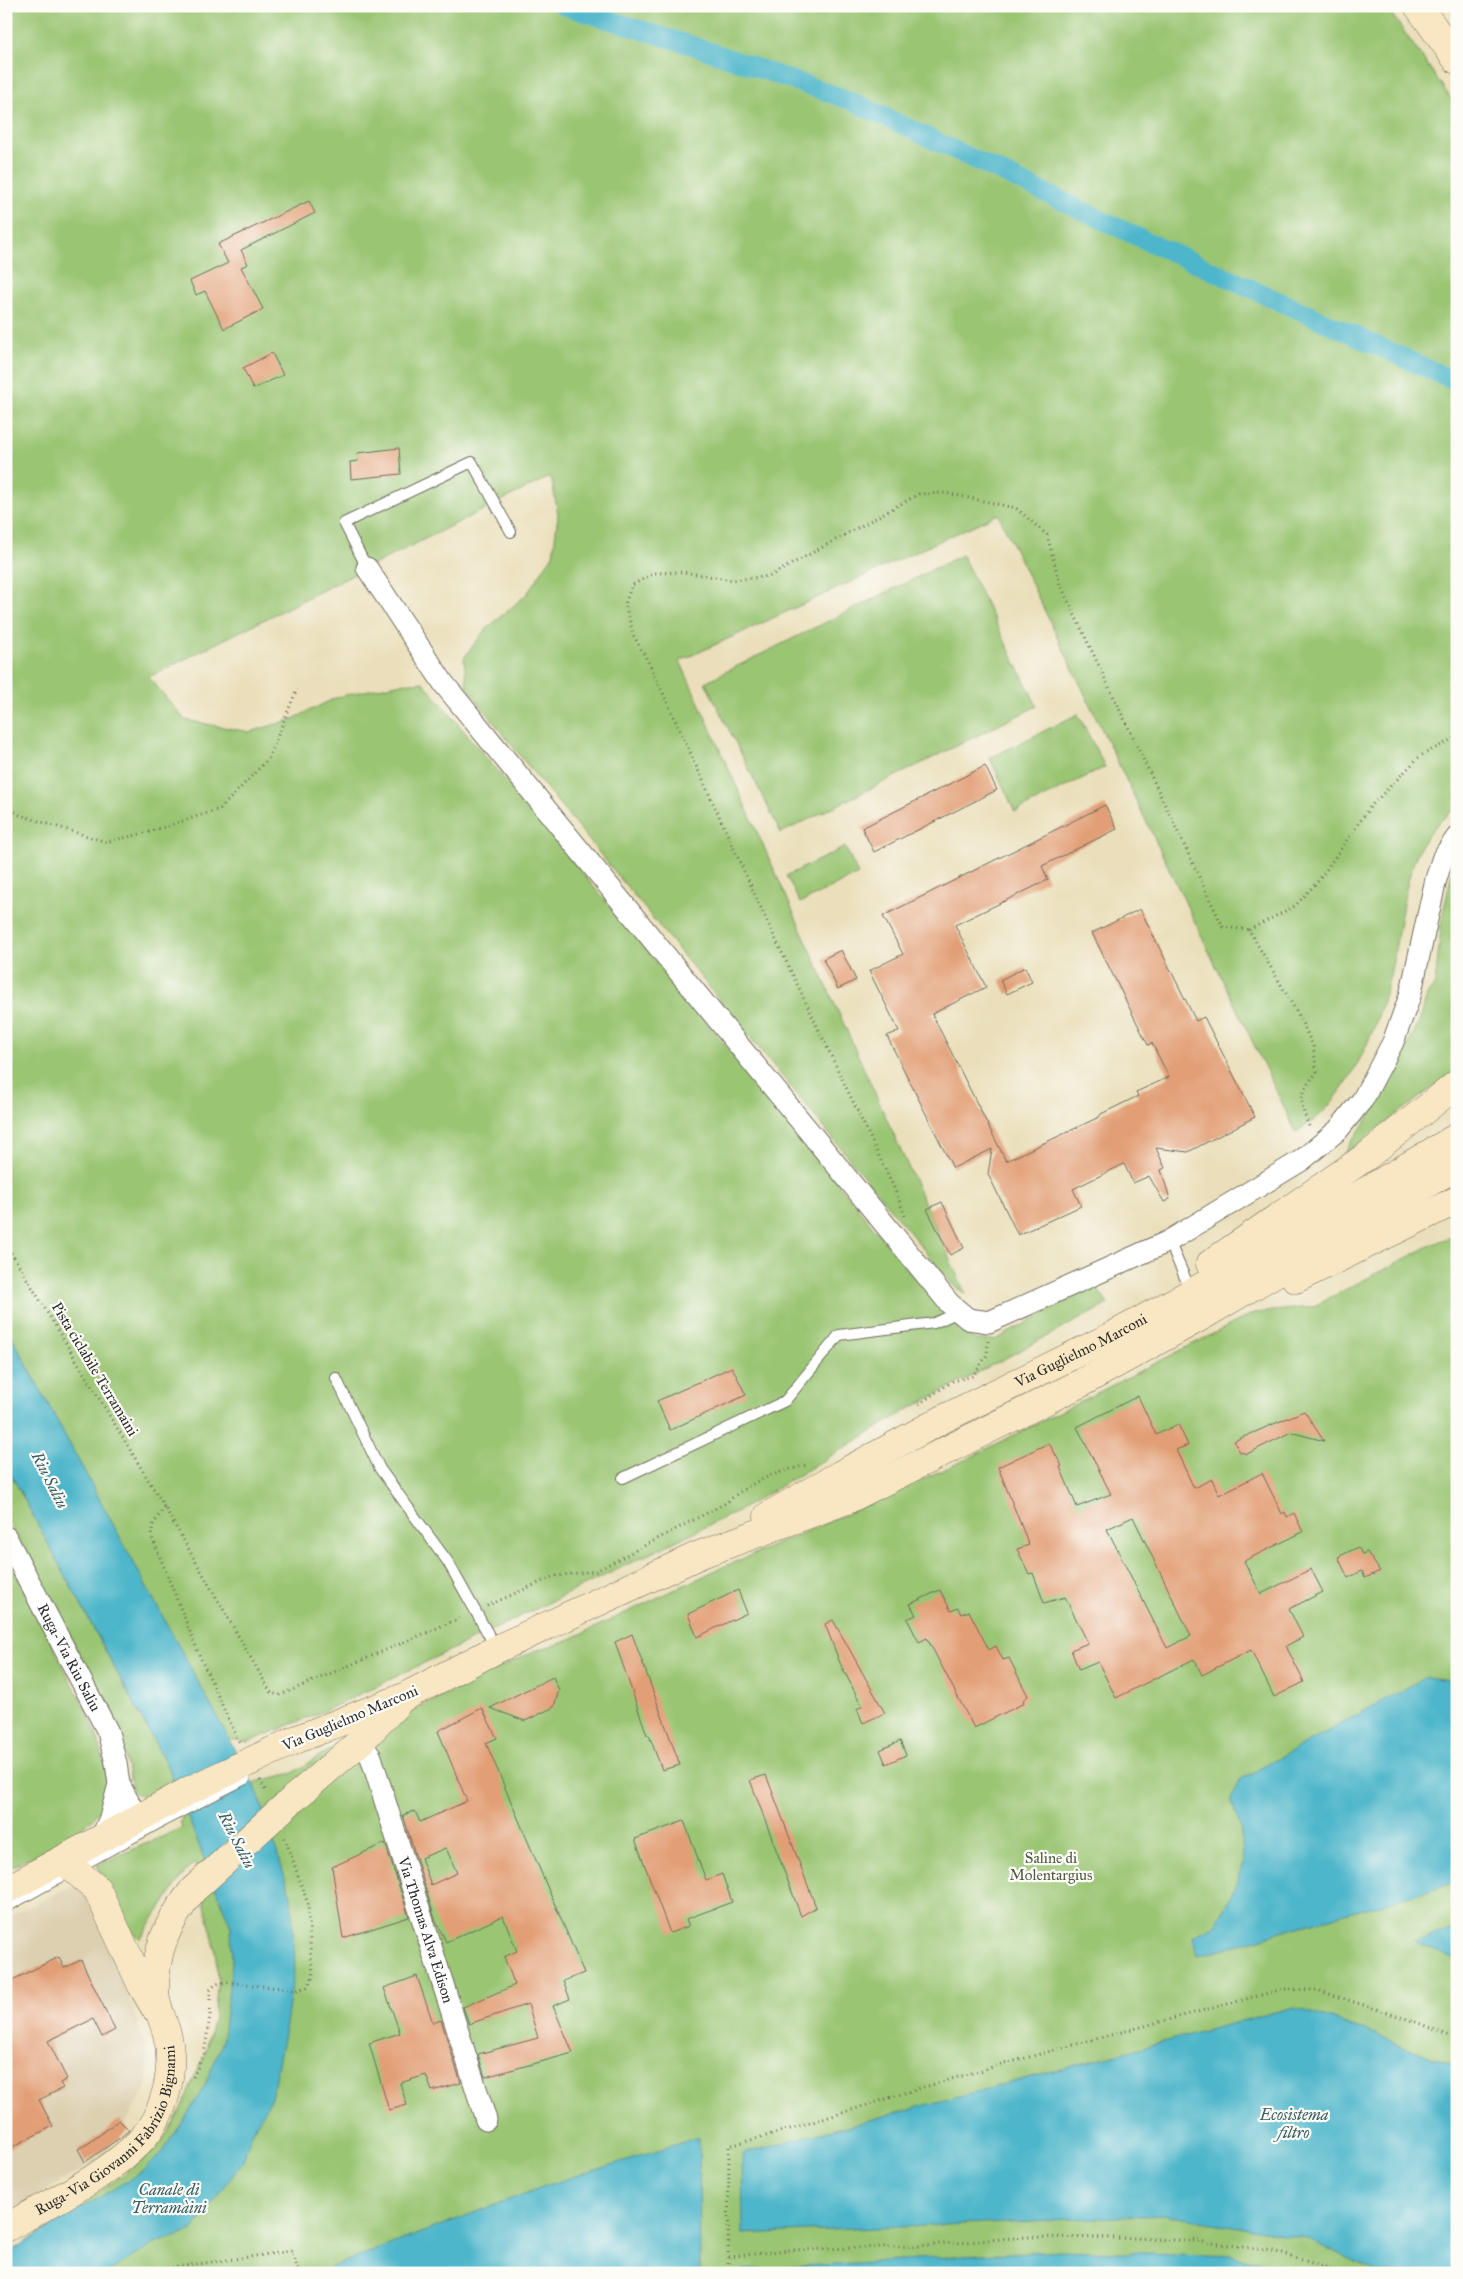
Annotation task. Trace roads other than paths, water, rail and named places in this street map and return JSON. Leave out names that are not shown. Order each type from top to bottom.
[{"type":"main road","points":[[1418,6],[1457,60]]},
{"type":"main road","points":[[946,1417],[1186,1280],[1367,1156],[1457,1084]]},
{"type":"main road","name":"Via Guglielmo Marconi","points":[[699,1556],[840,1474],[946,1417],[1112,1336],[1451,1155]]},
{"type":"main road","name":"Via Guglielmo Marconi","points":[[6,1890],[70,1866],[100,1841],[150,1818],[188,1791],[404,1697],[496,1649],[699,1556],[847,1500],[1081,1383],[1204,1315],[1451,1155]]},
{"type":"main road","points":[[1081,1383],[1457,1200]]},
{"type":"main road","name":"Ruga-Via Giovanni Fabrizio Bignami","points":[[6,2228],[116,2164],[141,2140],[160,2110],[169,2078],[170,2057],[167,2034],[158,2014],[155,1991],[157,1968],[164,1936],[174,1914],[193,1890],[281,1797],[360,1742],[404,1697]]},
{"type":"main road","points":[[70,1866],[97,1889],[142,1986],[158,2014]]},
{"type":"street","points":[[367,568],[444,684],[949,1303],[968,1319],[990,1322],[1169,1241],[1302,1160],[1338,1130],[1363,1099],[1393,1042],[1410,996],[1436,879],[1444,857],[1457,837]]},
{"type":"street","name":"Ruga-Via Riu Saliu","points":[[6,1537],[108,1732],[119,1784],[110,1818],[100,1841]]},
{"type":"street","name":"Via Thomas Alva Edison","points":[[360,1742],[371,1757],[486,2120]]},
{"type":"street","name":"Ruga-Via Riu Saliu","points":[[119,1784],[150,1818]]},
{"type":"lane","points":[[367,568],[344,523],[472,462],[511,532]]},
{"type":"lane","points":[[1169,1241],[1186,1280]]},
{"type":"lane","points":[[623,1478],[785,1401],[839,1335],[934,1323],[959,1312]]},
{"type":"lane","points":[[336,1378],[380,1469],[448,1562],[496,1649]]},
{"type":"lane","points":[[6,1906],[150,1818],[256,1773]]},
{"type":"water","name":"Canale di Terramàini","points":[[6,1326],[258,1793],[291,1896],[295,1964],[286,2024],[271,2098],[251,2135],[242,2163],[192,2231],[157,2243],[106,2273],[6,2273],[6,2254],[143,2171],[161,2153],[184,2120],[203,2089],[222,2044],[232,1964],[231,1927],[169,1769],[6,1465]]},
{"type":"water","points":[[1457,1676],[1457,1882],[1197,1956],[1193,1936],[1214,1926],[1232,1896],[1244,1861],[1240,1825],[1231,1799],[1241,1779],[1426,1677],[1448,1680]]},
{"type":"water","points":[[1457,1928],[1457,1961],[1415,1942]]},
{"type":"water","name":"Ecosistema filtro","points":[[1294,2007],[1358,2028],[1457,2067],[1457,2273],[1379,2273],[1307,2238],[1163,2215],[743,2234],[742,2154]]},
{"type":"water","points":[[699,2137],[700,2273],[333,2273],[331,2267],[545,2186]]},
{"type":"water","points":[[1060,2250],[1232,2256],[1299,2273],[743,2273],[743,2270]]},
{"type":"waterway","points":[[564,6],[697,47],[849,100],[1140,238],[1457,382]]},
{"type":"water label","name":"Riu Saliu","points":[[50,1480]]},
{"type":"water label","name":"Riu Saliu","points":[[237,1840]]},
{"type":"park label","name":"Saline di Molentargius","points":[[1051,1866]]}]
